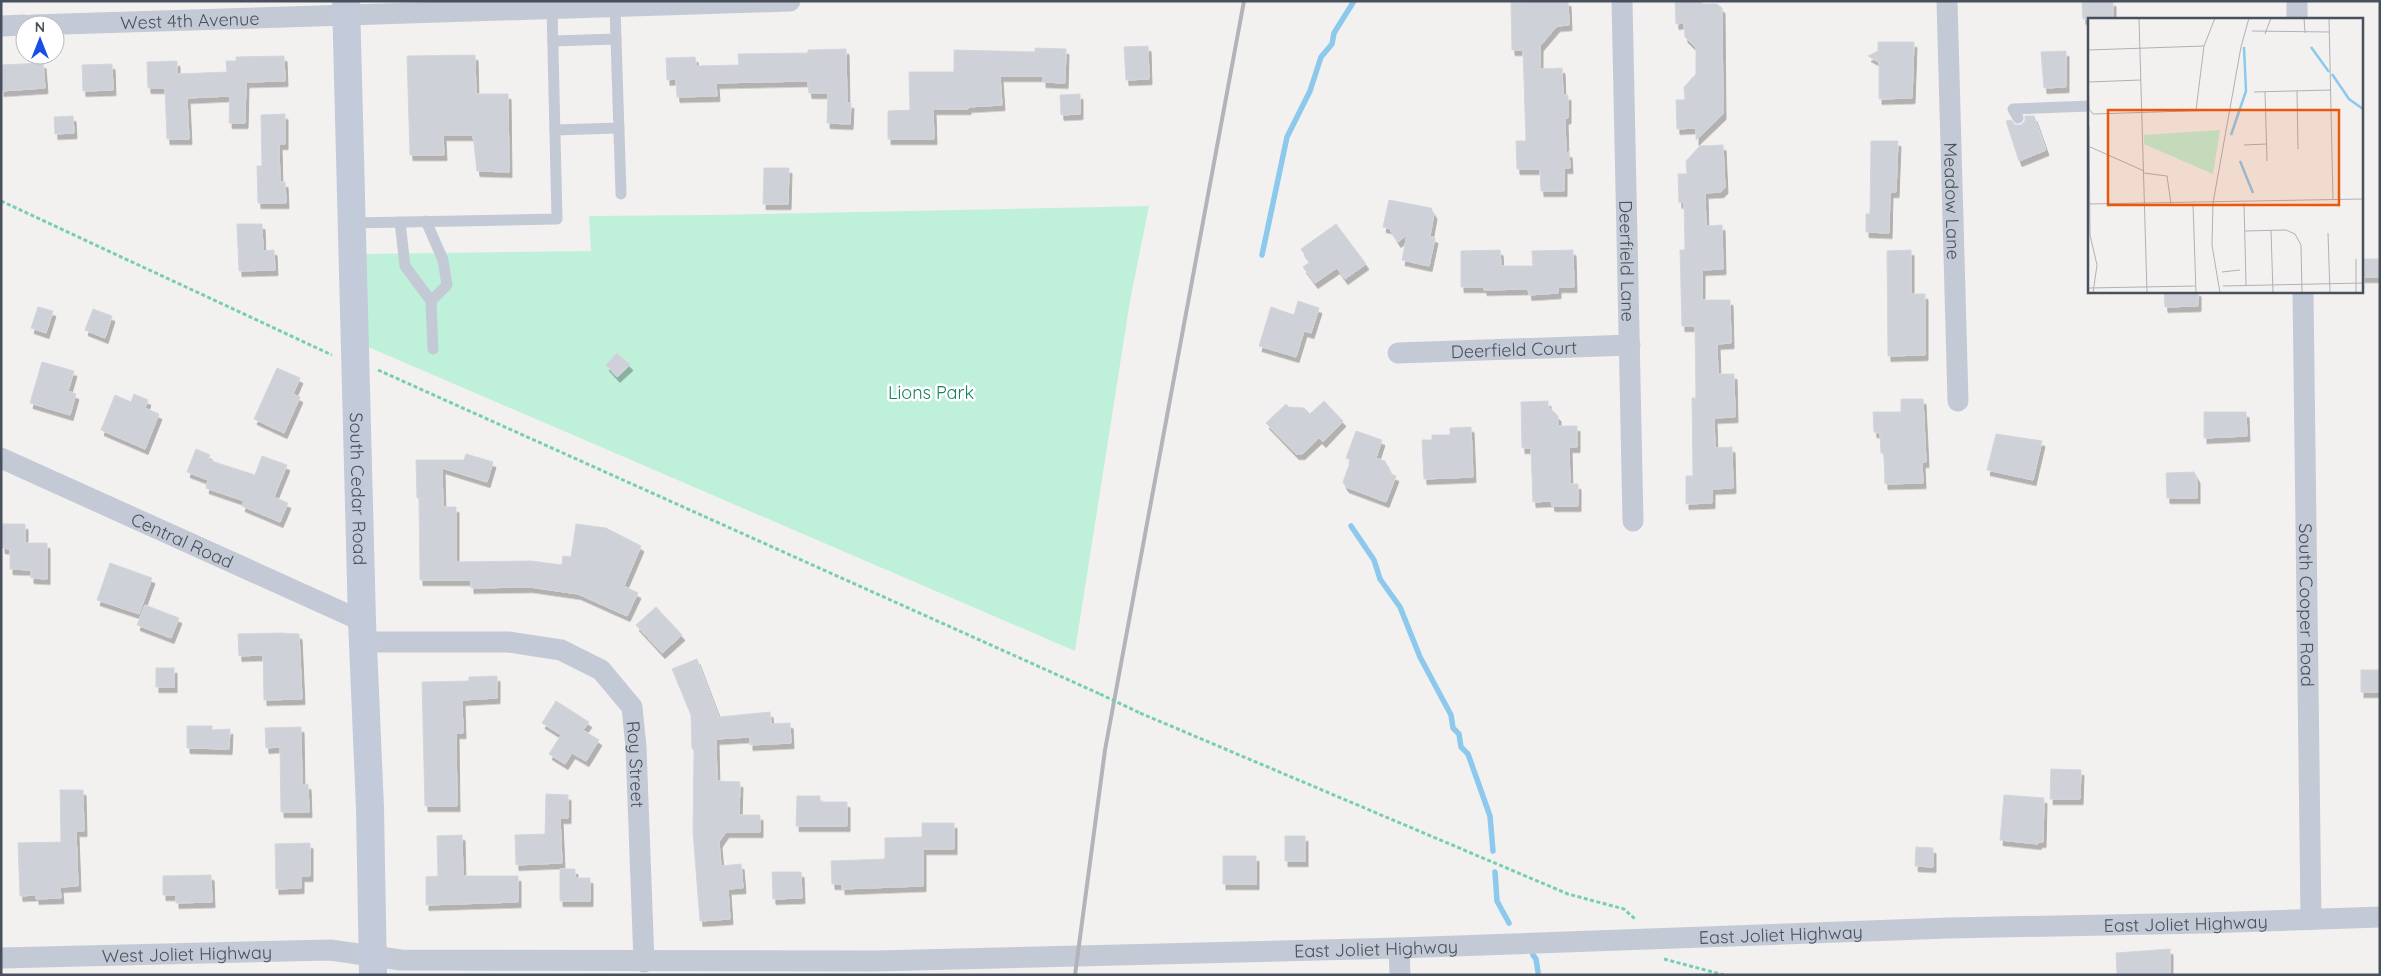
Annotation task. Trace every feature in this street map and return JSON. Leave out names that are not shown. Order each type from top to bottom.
[{"type":"main road","name":"South Cedar Road","points":[[346,8],[373,966]]},
{"type":"street","name":"West 4th Avenue","points":[[65,23],[346,8],[552,8],[790,1]]},
{"type":"street","name":"Deerfield Lane","points":[[1622,1],[1633,521]]},
{"type":"street","name":"Meadow Lane","points":[[1947,1],[1958,401]]},
{"type":"street","points":[[2297,1],[2297,18]]},
{"type":"street","points":[[1,26],[15,25]]},
{"type":"street","name":"South Cooper Road","points":[[2303,292],[2311,919]]},
{"type":"street","name":"Deerfield Court","points":[[1398,353],[1630,345]]},
{"type":"street","name":"Central Road","points":[[1,458],[363,631]]},
{"type":"street","name":"Roy Street","points":[[363,631],[508,642],[561,650],[602,670],[632,707],[636,747],[644,962]]},
{"type":"street","name":"East Joliet Highway","points":[[373,966],[401,960],[644,962],[876,968],[1949,928],[2380,917]]},
{"type":"street","points":[[1399,948],[1400,975]]},
{"type":"street","name":"West Joliet Highway","points":[[1,958],[330,950],[373,966]]},
{"type":"lane","points":[[615,6],[621,194]]},
{"type":"lane","points":[[352,223],[558,218],[552,8]]},
{"type":"lane","points":[[553,41],[616,39]]},
{"type":"lane","points":[[2018,118],[2014,109],[2088,106]]},
{"type":"lane","points":[[555,130],[619,128]]},
{"type":"lane","points":[[426,221],[443,260],[446,285],[431,301]]},
{"type":"lane","points":[[400,222],[405,266],[431,301],[433,349]]},
{"type":"path","points":[[1,201],[335,356]]},
{"type":"path","points":[[376,369],[1140,713],[1568,894],[1624,909],[1636,920]]},
{"type":"path","points":[[1661,958],[1724,975]]},
{"type":"green space","name":"Lions Park","points":[[1149,206],[1130,301],[1075,651],[366,346],[362,254],[591,251],[589,216]]},
{"type":"building","points":[[1568,1],[1569,25],[1557,26],[1540,46],[1540,69],[1562,68],[1563,95],[1568,95],[1568,118],[1565,119],[1566,153],[1569,152],[1570,168],[1564,168],[1564,191],[1541,191],[1540,169],[1517,169],[1516,141],[1526,141],[1523,50],[1512,50],[1511,3]]},
{"type":"building","points":[[1675,1],[1702,1],[1702,4],[1717,4],[1722,8],[1723,114],[1696,140],[1696,128],[1677,129],[1676,100],[1685,100],[1684,87],[1696,74],[1696,48],[1685,37],[1684,23],[1676,24]]},
{"type":"building","points":[[2113,1],[2113,18],[2083,19],[2082,2]]},
{"type":"building","points":[[1878,42],[1914,42],[1912,98],[1879,99],[1879,62],[1868,56],[1878,51]]},
{"type":"building","points":[[1148,46],[1149,79],[1126,80],[1124,47]]},
{"type":"building","points":[[1035,48],[1066,49],[1065,83],[1043,82],[1043,76],[1000,76],[1002,105],[968,107],[968,109],[933,109],[934,139],[888,139],[888,111],[910,110],[909,72],[954,72],[954,50],[1035,52]]},
{"type":"building","points":[[846,49],[847,103],[851,103],[850,124],[827,123],[828,93],[809,93],[808,81],[716,83],[717,96],[677,97],[676,79],[667,80],[666,58],[695,57],[696,66],[739,65],[738,54],[808,53],[808,50]]},
{"type":"building","points":[[2066,51],[2066,87],[2044,88],[2041,52]]},
{"type":"building","points":[[475,55],[476,94],[508,94],[509,172],[477,171],[473,135],[443,135],[444,155],[410,155],[407,56]]},
{"type":"building","points":[[284,56],[285,81],[246,82],[245,123],[229,123],[230,96],[187,98],[189,139],[167,139],[165,88],[148,88],[147,62],[177,61],[177,74],[227,72],[226,61],[236,61],[236,57]]},
{"type":"building","points":[[112,64],[113,90],[83,91],[82,65]]},
{"type":"building","points":[[1,65],[43,65],[45,88],[1,91]]},
{"type":"building","points":[[1080,94],[1080,114],[1061,115],[1060,95]]},
{"type":"building","points":[[285,114],[285,144],[279,144],[280,182],[285,182],[286,203],[258,203],[257,166],[262,166],[261,115]]},
{"type":"building","points":[[73,116],[74,133],[55,134],[54,117]]},
{"type":"building","points":[[2025,116],[2034,116],[2046,150],[2019,161],[2006,121],[2011,120],[2015,125],[2021,125],[2025,121]]},
{"type":"building","points":[[1871,141],[1898,141],[1896,192],[1890,192],[1889,233],[1866,232],[1866,214],[1870,214]]},
{"type":"building","points":[[1723,145],[1725,188],[1721,192],[1705,193],[1706,226],[1722,225],[1723,269],[1702,270],[1702,300],[1730,300],[1731,343],[1717,344],[1718,374],[1734,374],[1735,417],[1714,418],[1715,448],[1732,447],[1733,488],[1712,489],[1712,503],[1686,504],[1686,476],[1693,476],[1692,398],[1696,398],[1695,326],[1682,326],[1680,250],[1685,250],[1684,202],[1679,203],[1678,174],[1687,174],[1686,161],[1700,146]]},
{"type":"building","points":[[764,168],[789,168],[788,204],[763,204]]},
{"type":"building","points":[[1389,200],[1431,208],[1434,214],[1430,236],[1435,238],[1429,266],[1402,260],[1407,235],[1398,242],[1389,228],[1383,227]]},
{"type":"building","points":[[237,224],[262,224],[263,251],[274,250],[275,270],[239,271]]},
{"type":"building","points":[[1336,224],[1366,264],[1345,279],[1337,268],[1315,283],[1303,267],[1310,262],[1301,249]]},
{"type":"building","points":[[1500,250],[1501,266],[1533,266],[1532,251],[1573,250],[1574,287],[1558,287],[1558,293],[1529,295],[1528,289],[1484,290],[1484,287],[1461,287],[1461,251]]},
{"type":"building","points":[[1911,250],[1911,294],[1925,294],[1925,355],[1888,356],[1887,251]]},
{"type":"building","points":[[2364,259],[2380,259],[2380,277],[2364,277]]},
{"type":"building","points":[[2164,292],[2198,292],[2198,306],[2165,307]]},
{"type":"building","points":[[1298,301],[1319,308],[1311,333],[1304,331],[1296,357],[1259,346],[1271,307],[1294,315]]},
{"type":"building","points":[[38,307],[53,311],[46,333],[31,328]]},
{"type":"building","points":[[93,309],[112,316],[105,338],[85,330]]},
{"type":"building","points":[[617,353],[630,365],[617,377],[606,365]]},
{"type":"building","points":[[42,362],[74,371],[68,391],[76,394],[70,415],[30,403]]},
{"type":"building","points":[[277,368],[300,378],[293,394],[300,397],[284,433],[254,419]]},
{"type":"building","points":[[134,394],[148,400],[145,408],[159,414],[145,449],[101,430],[115,395],[131,402]]},
{"type":"building","points":[[1901,399],[1923,399],[1926,462],[1922,462],[1923,483],[1885,484],[1884,454],[1881,453],[1880,433],[1874,432],[1873,412],[1901,412]]},
{"type":"building","points":[[1324,401],[1343,421],[1323,442],[1319,438],[1302,454],[1296,454],[1266,423],[1286,404],[1289,407],[1304,408],[1310,414]]},
{"type":"building","points":[[1548,401],[1548,406],[1558,416],[1558,426],[1577,426],[1577,447],[1569,447],[1570,484],[1578,484],[1578,506],[1552,506],[1551,501],[1533,502],[1531,448],[1522,448],[1521,402]]},
{"type":"building","points":[[2204,412],[2246,412],[2247,436],[2204,438]]},
{"type":"building","points":[[1471,427],[1473,477],[1424,479],[1422,440],[1432,440],[1432,435],[1450,435],[1450,428]]},
{"type":"building","points":[[1356,431],[1382,440],[1376,458],[1385,461],[1391,474],[1396,476],[1386,502],[1346,487],[1343,482],[1351,460],[1346,458]]},
{"type":"building","points":[[1996,434],[2042,441],[2033,480],[1987,470]]},
{"type":"building","points":[[196,449],[210,455],[208,460],[255,475],[262,456],[287,465],[274,497],[288,503],[280,522],[242,506],[244,501],[206,488],[208,480],[187,472]]},
{"type":"building","points":[[466,454],[493,462],[487,482],[442,468],[443,507],[456,507],[456,562],[531,561],[562,565],[563,556],[571,557],[576,524],[606,528],[641,546],[624,586],[638,593],[627,616],[578,594],[530,587],[471,588],[471,580],[420,580],[419,498],[417,498],[416,460],[464,460]]},
{"type":"building","points":[[2194,472],[2197,478],[2197,498],[2167,498],[2166,473]]},
{"type":"building","points":[[2,524],[25,524],[25,543],[47,543],[47,579],[31,578],[31,570],[10,569],[10,549],[2,548]]},
{"type":"building","points":[[110,563],[152,578],[139,614],[97,600]]},
{"type":"building","points":[[145,605],[179,618],[171,638],[137,625]]},
{"type":"building","points":[[656,607],[682,635],[662,653],[636,625]]},
{"type":"building","points":[[238,634],[299,634],[302,699],[264,700],[263,655],[239,656]]},
{"type":"building","points":[[697,659],[719,717],[770,712],[771,724],[790,723],[791,743],[750,745],[750,737],[716,739],[717,781],[740,782],[739,815],[760,815],[760,832],[726,832],[719,842],[721,866],[741,864],[743,888],[728,889],[730,919],[700,921],[693,832],[694,749],[692,749],[691,715],[672,669]]},
{"type":"building","points":[[156,668],[174,668],[174,687],[156,687]]},
{"type":"building","points":[[2361,670],[2380,670],[2380,692],[2361,692]]},
{"type":"building","points":[[497,676],[497,698],[462,700],[463,733],[456,733],[457,806],[425,806],[422,682],[469,681],[469,677]]},
{"type":"building","points":[[556,701],[589,722],[583,730],[599,740],[586,761],[572,753],[565,764],[549,754],[561,735],[542,723]]},
{"type":"building","points":[[187,726],[212,726],[212,730],[230,729],[229,749],[187,748]]},
{"type":"building","points":[[301,727],[302,785],[308,784],[309,812],[281,812],[280,747],[266,748],[265,728]]},
{"type":"building","points":[[2051,769],[2081,770],[2080,799],[2050,799]]},
{"type":"building","points":[[60,790],[83,790],[84,831],[76,831],[78,886],[60,887],[61,898],[36,899],[36,895],[20,896],[18,843],[61,842]]},
{"type":"building","points":[[546,794],[568,795],[568,818],[560,818],[562,863],[516,865],[515,835],[545,834]]},
{"type":"building","points":[[2004,795],[2044,798],[2043,842],[2038,844],[2000,840]]},
{"type":"building","points":[[797,796],[820,796],[820,802],[847,802],[847,826],[796,826]]},
{"type":"building","points":[[922,823],[954,823],[954,849],[923,849],[923,886],[842,889],[842,884],[832,884],[831,861],[885,859],[885,838],[922,837]]},
{"type":"building","points":[[462,835],[463,876],[518,876],[518,902],[426,905],[426,877],[438,876],[437,836]]},
{"type":"building","points":[[1285,836],[1305,836],[1305,861],[1285,861]]},
{"type":"building","points":[[310,843],[310,876],[301,876],[301,888],[276,889],[275,844]]},
{"type":"building","points":[[1916,847],[1933,848],[1933,867],[1915,866]]},
{"type":"building","points":[[1223,856],[1256,856],[1256,884],[1223,884]]},
{"type":"building","points":[[560,869],[575,869],[575,878],[590,878],[590,901],[560,901]]},
{"type":"building","points":[[772,872],[801,872],[802,898],[773,899]]},
{"type":"building","points":[[211,875],[212,902],[176,903],[176,895],[163,895],[163,876]]},
{"type":"building","points":[[2170,949],[2170,975],[2117,975],[2116,953]]},
{"type":"waterway","points":[[1262,255],[1287,137],[1310,91],[1321,57],[1332,44],[1334,33],[1354,1]]},
{"type":"waterway","points":[[1351,526],[1374,560],[1380,579],[1400,607],[1420,657],[1451,715],[1453,728],[1459,734],[1461,747],[1468,754],[1490,816],[1493,851]]},
{"type":"waterway","points":[[1495,872],[1497,901],[1509,923]]},
{"type":"waterway","points":[[1533,955],[1536,959],[1538,972]]},
{"type":"railway","points":[[1075,975],[1105,750],[1244,1]]}]
